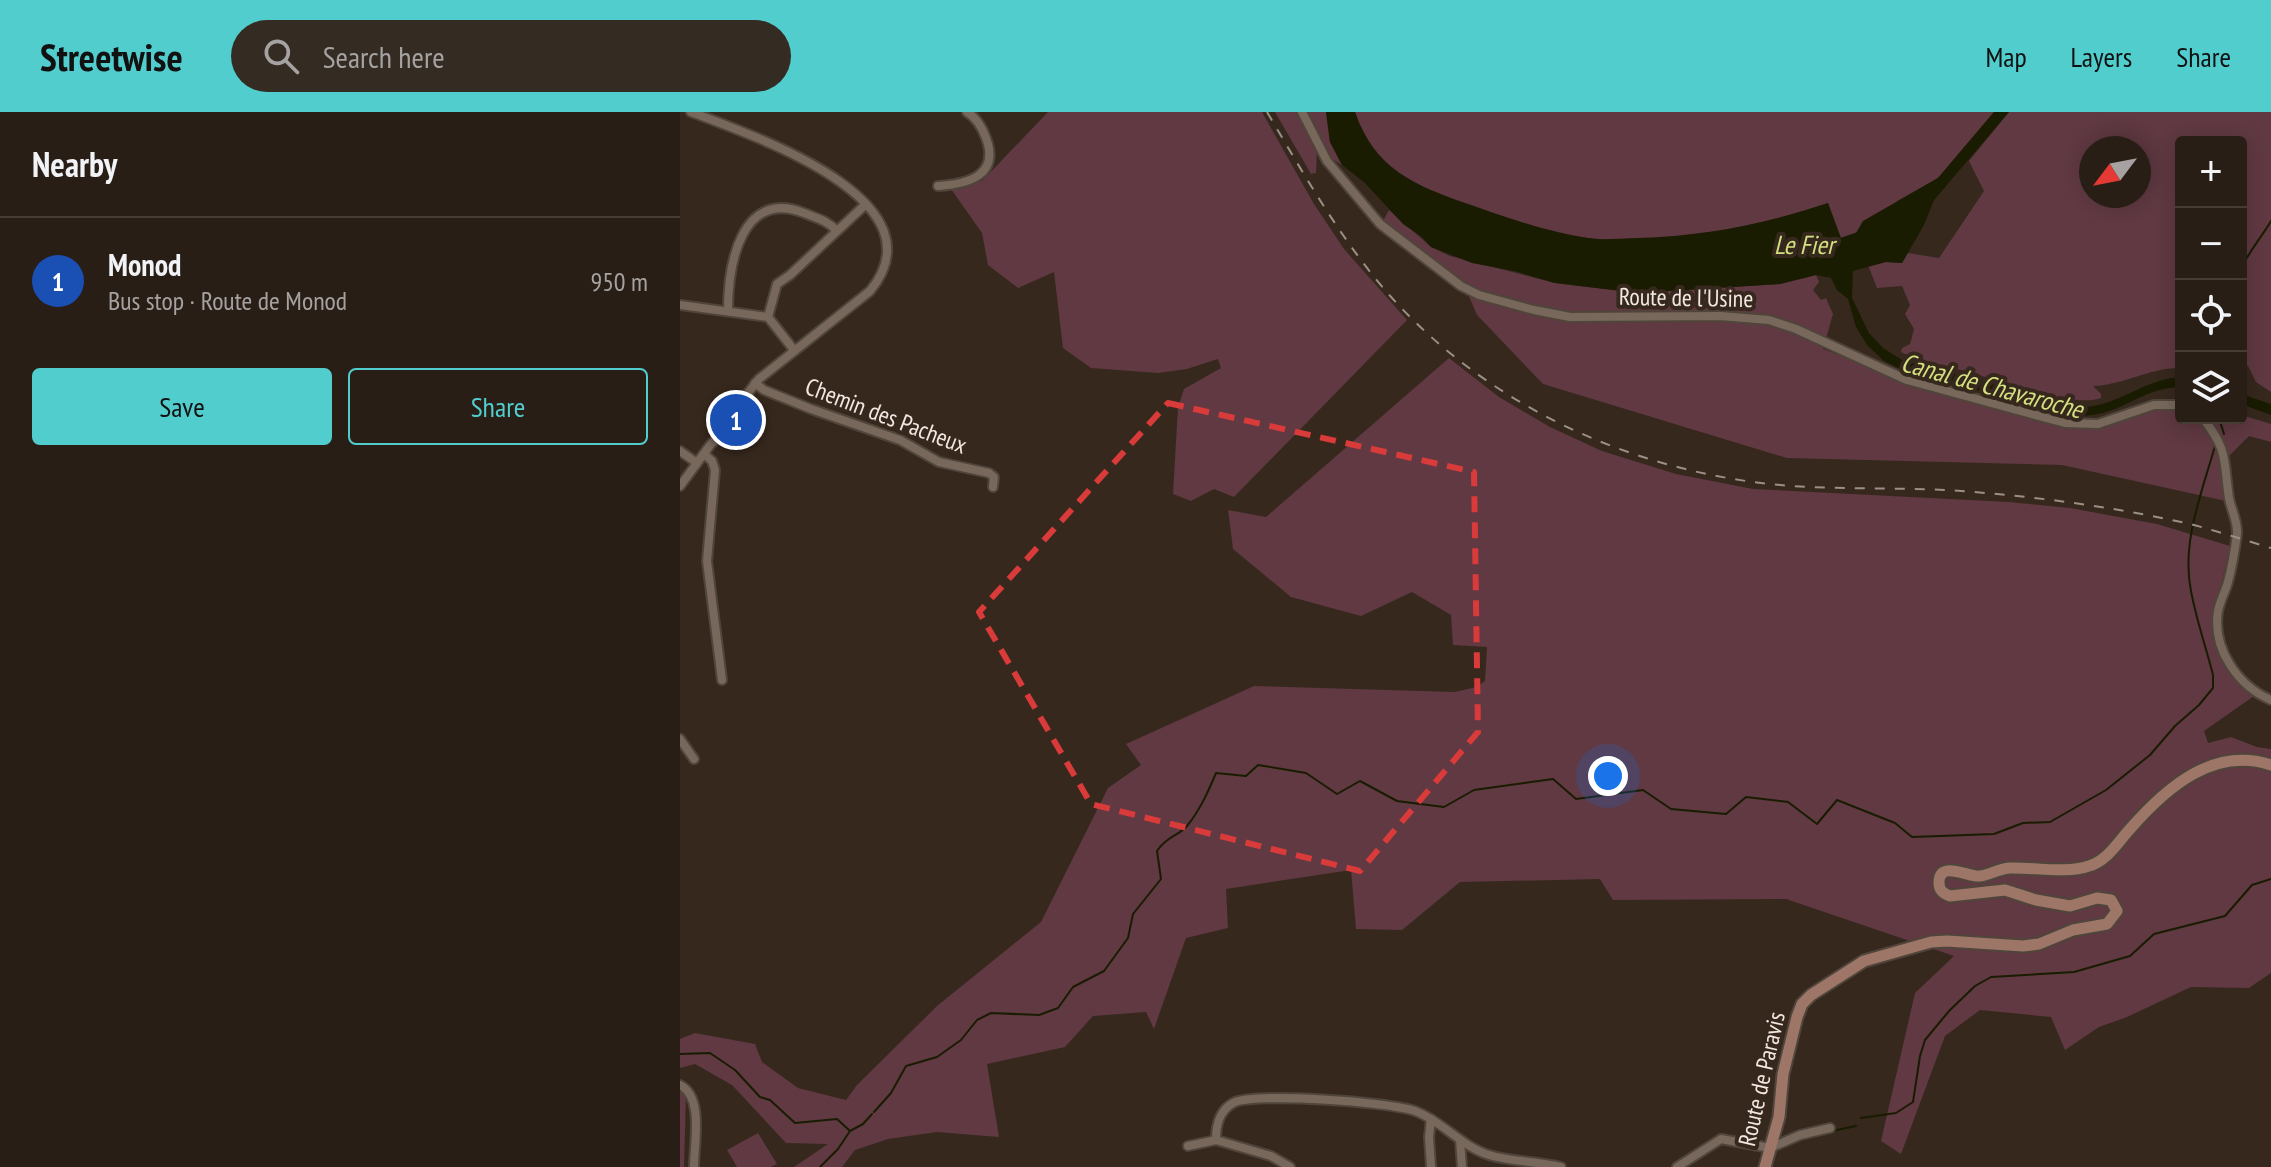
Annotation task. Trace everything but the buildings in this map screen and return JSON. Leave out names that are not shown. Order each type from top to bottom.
[{"type":"street","points":[[680,486],[714,440],[733,424],[744,398],[755,383],[866,294],[879,278],[885,256],[884,236],[875,215],[866,204],[826,173],[793,152],[691,112]]},
{"type":"street","points":[[938,186],[976,177],[988,164],[991,155],[986,136],[978,121],[967,112]]},
{"type":"street","name":"Route de l'Usine","points":[[1302,112],[1327,161],[1380,224],[1461,286],[1485,297],[1570,317],[1720,316],[1769,320],[1796,329],[1907,380],[2065,423],[2098,424],[2154,405],[2175,405]]},
{"type":"street","points":[[768,317],[777,284],[866,204]]},
{"type":"street","points":[[728,311],[729,282],[739,241],[764,210],[796,210],[827,222],[837,231]]},
{"type":"street","points":[[680,305],[768,317],[794,350]]},
{"type":"street","name":"Chemin des Pacheux","points":[[755,383],[764,390],[811,409],[900,440],[939,462],[989,473],[994,477],[993,487]]},
{"type":"street","points":[[2207,424],[2224,452],[2229,496],[2237,528],[2229,578],[2218,611],[2220,636],[2227,659],[2238,677],[2256,693],[2271,700]]},
{"type":"street","points":[[680,451],[697,463]]},
{"type":"street","points":[[704,454],[712,461],[715,470],[707,561],[722,680]]},
{"type":"street","points":[[680,739],[694,759]]},
{"type":"street","name":"Route de Paravis","points":[[1765,1167],[1779,1117],[1783,1074],[1797,1017],[1806,999],[1860,963],[1876,956],[1936,941],[2023,946],[2039,944],[2073,930],[2107,924],[2117,911],[2111,900],[2103,897],[2070,906],[2036,900],[2009,890],[1950,896],[1942,892],[1942,874],[1950,870],[1976,877],[2005,869],[2089,866],[2105,857],[2164,793],[2207,765],[2242,759],[2271,765]]},
{"type":"street","points":[[680,1085],[691,1092],[695,1103],[694,1167]]},
{"type":"street","points":[[1216,1140],[1217,1125],[1231,1105],[1244,1099],[1304,1099],[1417,1111],[1460,1140],[1497,1157],[1561,1167]]},
{"type":"street","points":[[1431,1119],[1431,1167]]},
{"type":"street","points":[[1677,1167],[1721,1139],[1770,1148],[1800,1135],[1830,1128]]},
{"type":"street","points":[[1188,1146],[1216,1140],[1271,1156],[1290,1167]]},
{"type":"street","points":[[1460,1140],[1462,1167]]},
{"type":"highlighted area","points":[[1168,403],[1474,472],[1478,732],[1360,871],[1091,804],[979,612]]},
{"type":"shaded area","points":[[1048,112],[1262,112],[1314,204],[1344,249],[1407,320],[1234,497],[1214,489],[1191,501],[1173,494],[1178,407],[1184,389],[1221,368],[1218,359],[1187,369],[1158,373],[1091,368],[1063,348],[1054,272],[1018,288],[988,265],[982,233],[951,189],[982,181]]},
{"type":"shaded area","points":[[1275,112],[1326,112],[1330,142],[1342,165],[1317,150],[1316,173],[1311,174]]},
{"type":"shaded area","points":[[1355,112],[1994,112],[1938,178],[1899,200],[1857,232],[1840,238],[1828,203],[1715,232],[1628,240],[1582,238],[1549,231],[1431,190],[1399,173],[1386,161],[1363,132]]},
{"type":"shaded area","points":[[2009,112],[2271,112],[2271,392],[2256,382],[2247,366],[2247,136],[2175,136],[2175,368],[2093,386],[2101,398],[2088,400],[2053,396],[1923,361],[1901,352],[1910,344],[1914,329],[1905,314],[1910,305],[1902,286],[1877,288],[1868,265],[1902,263],[1908,253],[1939,258],[1984,191],[1969,161]]},
{"type":"shaded area","points":[[1389,210],[1431,247],[1450,256],[1555,283],[1638,293],[1780,284],[1816,275],[1819,282],[1813,290],[1821,300],[1826,298],[1833,314],[1823,349],[1922,387],[2069,426],[2090,428],[2175,406],[2175,424],[2247,424],[2248,417],[2271,424],[2271,442],[2249,436],[2222,463],[2226,501],[2062,465],[1787,458],[1543,384],[1477,315],[1462,280],[1383,221]]},
{"type":"shaded area","points":[[1449,358],[1499,397],[1550,427],[1602,451],[1676,474],[1753,489],[2070,508],[2157,524],[2230,546],[2217,609],[2218,643],[2224,660],[2236,678],[2254,696],[2204,731],[2208,743],[2231,737],[2271,749],[2271,973],[2249,988],[2191,987],[2099,1027],[2065,1050],[2051,1017],[1980,1010],[1945,1036],[1901,1154],[1881,1141],[1915,993],[1954,956],[1786,899],[1613,900],[1600,879],[1460,882],[1402,930],[1356,929],[1351,870],[1226,889],[1228,928],[1186,938],[1154,1029],[1146,1012],[1093,1016],[1065,1047],[987,1064],[999,1137],[937,1132],[888,1139],[855,1150],[842,1167],[794,1167],[828,1144],[786,1143],[732,1085],[695,1064],[680,1068],[680,1039],[695,1033],[755,1044],[762,1062],[798,1088],[846,1100],[857,1085],[937,1006],[1041,922],[1108,788],[1141,765],[1126,744],[1254,686],[1455,692],[1476,687],[1485,681],[1487,647],[1453,645],[1451,615],[1412,592],[1361,616],[1291,597],[1233,549],[1228,510],[1266,517]]},
{"type":"shaded area","points":[[680,1090],[686,1094],[684,1167],[680,1167]]},
{"type":"shaded area","points":[[758,1133],[777,1164],[771,1167],[737,1167],[727,1150]]},
{"type":"water","name":"Le Fier","points":[[1326,112],[1355,112],[1373,148],[1413,182],[1467,204],[1580,237],[1663,237],[1711,232],[1758,223],[1828,203],[1841,238],[1856,233],[1863,221],[1938,178],[1994,112],[2009,112],[1934,200],[1924,225],[1902,263],[1886,262],[1853,271],[1852,298],[1869,333],[1883,348],[1902,360],[2077,407],[2117,399],[2167,379],[2175,378],[2175,388],[2152,393],[2101,413],[2068,415],[1902,370],[1884,361],[1867,345],[1856,327],[1848,299],[1837,290],[1831,278],[1816,275],[1780,284],[1638,293],[1555,283],[1472,263],[1431,247],[1403,224],[1364,182],[1342,165],[1330,142]]},
{"type":"water","points":[[2247,396],[2271,404],[2271,415],[2247,406]]},
{"type":"waterway","points":[[2247,258],[2271,221]]},
{"type":"waterway","points":[[2221,424],[2224,434]]},
{"type":"waterway","points":[[874,1112],[891,1093],[906,1066],[937,1057],[961,1040],[977,1020],[991,1013],[1039,1015],[1058,1008],[1073,987],[1104,971],[1128,938],[1133,914],[1161,879],[1157,851],[1192,820],[1216,773],[1246,776],[1258,765],[1306,773],[1337,794],[1360,781],[1397,801],[1444,807],[1474,790],[1553,779],[1576,799],[1643,790],[1671,809],[1726,814],[1746,797],[1788,802],[1817,824],[1837,800],[1895,823],[1912,837],[1994,834],[2023,823],[2050,822],[2106,790],[2150,755],[2213,688],[2213,675],[2191,591],[2189,555],[2194,518],[2215,446]]},
{"type":"waterway","points":[[1861,1118],[1896,1113],[1913,1102],[1925,1040],[1975,986],[1991,977],[2074,972],[2130,956],[2154,934],[2225,916],[2252,885],[2271,879]]},
{"type":"waterway","points":[[680,1054],[710,1053],[735,1070],[760,1097],[770,1100],[795,1123],[837,1119],[850,1131]]},
{"type":"waterway","points":[[820,1167],[850,1131],[863,1124],[872,1114]]},
{"type":"waterway","points":[[1832,1131],[1856,1126]]},
{"type":"railway","points":[[1267,112],[1340,231],[1392,298],[1430,336],[1472,370],[1516,400],[1563,425],[1612,446],[1716,476],[1795,486],[1948,490],[2056,501],[2190,524],[2271,548]]},
{"type":"place","name":"Monod","points":[[736,420]]},
{"type":"water label","name":"Canal de Chavaroche","points":[[1992,386]]}]
